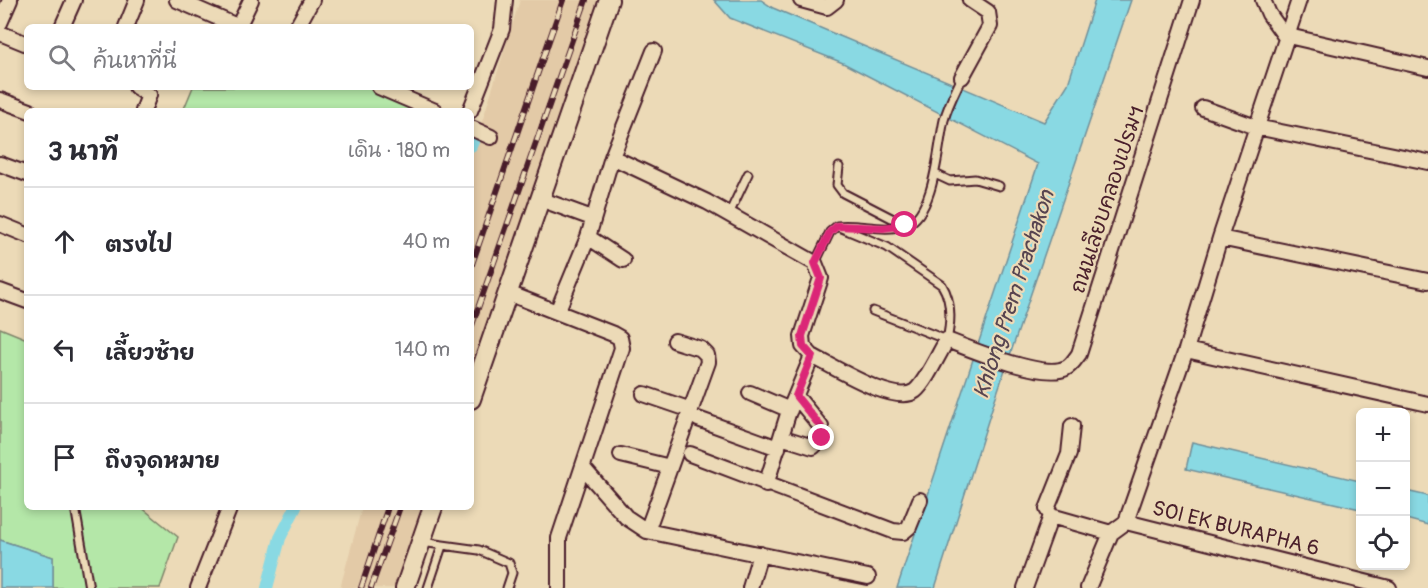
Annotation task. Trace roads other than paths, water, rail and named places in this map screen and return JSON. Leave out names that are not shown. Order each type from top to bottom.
[{"type":"main road","points":[[474,390],[609,0]]},
{"type":"main road","points":[[405,588],[433,510]]},
{"type":"street","points":[[0,23],[10,0]]},
{"type":"street","points":[[63,24],[74,0]]},
{"type":"street","points":[[127,24],[137,0]]},
{"type":"street","points":[[177,0],[232,24]]},
{"type":"street","points":[[240,24],[251,0]]},
{"type":"street","points":[[299,24],[312,0]]},
{"type":"street","points":[[471,108],[501,29],[505,0]]},
{"type":"street","points":[[801,0],[827,7],[836,0]]},
{"type":"street","name":"ถนนเลียบคลองเปรมฯ","points":[[947,340],[1021,366],[1056,370],[1067,368],[1079,354],[1192,0]]},
{"type":"street","points":[[1263,0],[1269,14],[1286,36],[1428,68]]},
{"type":"street","points":[[1126,522],[1186,350],[1220,238],[1299,0]]},
{"type":"street","points":[[962,77],[992,37],[988,12],[978,2]]},
{"type":"street","points":[[0,33],[24,43]]},
{"type":"street","points":[[557,312],[588,237],[612,157],[654,51]]},
{"type":"street","points":[[140,90],[148,95],[144,108]]},
{"type":"street","points":[[386,90],[428,108]]},
{"type":"street","points":[[0,100],[24,109]]},
{"type":"street","points":[[1203,108],[1256,127],[1428,162]]},
{"type":"street","points":[[474,130],[491,138]]},
{"type":"street","points":[[612,157],[729,214],[815,263],[821,278],[802,336],[803,346],[812,356],[888,394],[904,397],[916,390],[947,340]]},
{"type":"street","points":[[0,164],[24,173]]},
{"type":"street","points":[[540,199],[592,218]]},
{"type":"street","points":[[0,224],[24,234]]},
{"type":"street","points":[[588,237],[623,260]]},
{"type":"street","points":[[1220,238],[1428,281]]},
{"type":"street","points":[[0,291],[24,300]]},
{"type":"street","points":[[508,293],[613,334],[620,338],[622,348],[584,469],[559,538],[559,588]]},
{"type":"street","points":[[647,531],[670,467],[694,415],[708,362],[707,355],[701,349],[675,341]]},
{"type":"street","points":[[1186,350],[1428,404]]},
{"type":"street","points":[[766,485],[790,410],[812,356]]},
{"type":"street","points":[[750,393],[790,410]]},
{"type":"street","points":[[644,394],[694,415],[779,442],[813,447],[822,438],[821,427],[796,396]]},
{"type":"street","points":[[1072,426],[1069,454],[1047,509],[1051,516],[1111,533],[1089,588]]},
{"type":"street","points":[[690,454],[766,485],[903,532],[909,526],[920,500]]},
{"type":"street","points":[[621,455],[670,467]]},
{"type":"street","points":[[584,469],[626,517],[647,531],[868,577]]},
{"type":"street","points":[[198,588],[229,510]]},
{"type":"street","points":[[1025,588],[1051,516]]},
{"type":"street","name":"SOI EK BURAPHA 6","points":[[1111,533],[1126,522],[1389,588]]},
{"type":"street","points":[[750,588],[760,554]]},
{"type":"lane","points":[[815,263],[830,232],[837,226],[883,228],[905,225],[913,221],[924,204],[935,174],[945,117],[962,77]]},
{"type":"lane","points":[[839,167],[837,185],[843,193],[905,225]]},
{"type":"lane","points":[[729,214],[748,174]]},
{"type":"lane","points":[[935,174],[950,181],[975,179],[999,186]]},
{"type":"lane","points":[[837,226],[887,247],[942,285],[947,292],[951,322],[947,340],[873,311]]},
{"type":"lane","points":[[76,510],[89,588]]},
{"type":"lane","points":[[421,542],[479,550],[509,563],[512,573],[507,588]]},
{"type":"lane","points":[[428,588],[442,546]]},
{"type":"water","name":"Khlong Prem Prachakon","points":[[714,0],[761,0],[773,8],[1044,122],[1068,84],[1095,0],[1131,0],[994,402],[935,588],[897,588],[1038,164],[843,63],[730,18]]},
{"type":"water","points":[[1192,442],[1356,480],[1356,508],[1186,469]]},
{"type":"water","points":[[1410,492],[1428,496],[1428,525],[1410,520]]},
{"type":"water","points":[[0,540],[53,557],[53,588],[0,588]]},
{"type":"waterway","points":[[267,588],[280,538],[294,510]]},
{"type":"railway","points":[[474,258],[563,0]]},
{"type":"railway","points":[[474,319],[586,0]]},
{"type":"railway","points":[[361,588],[387,510]]},
{"type":"railway","points":[[371,588],[399,510]]}]
